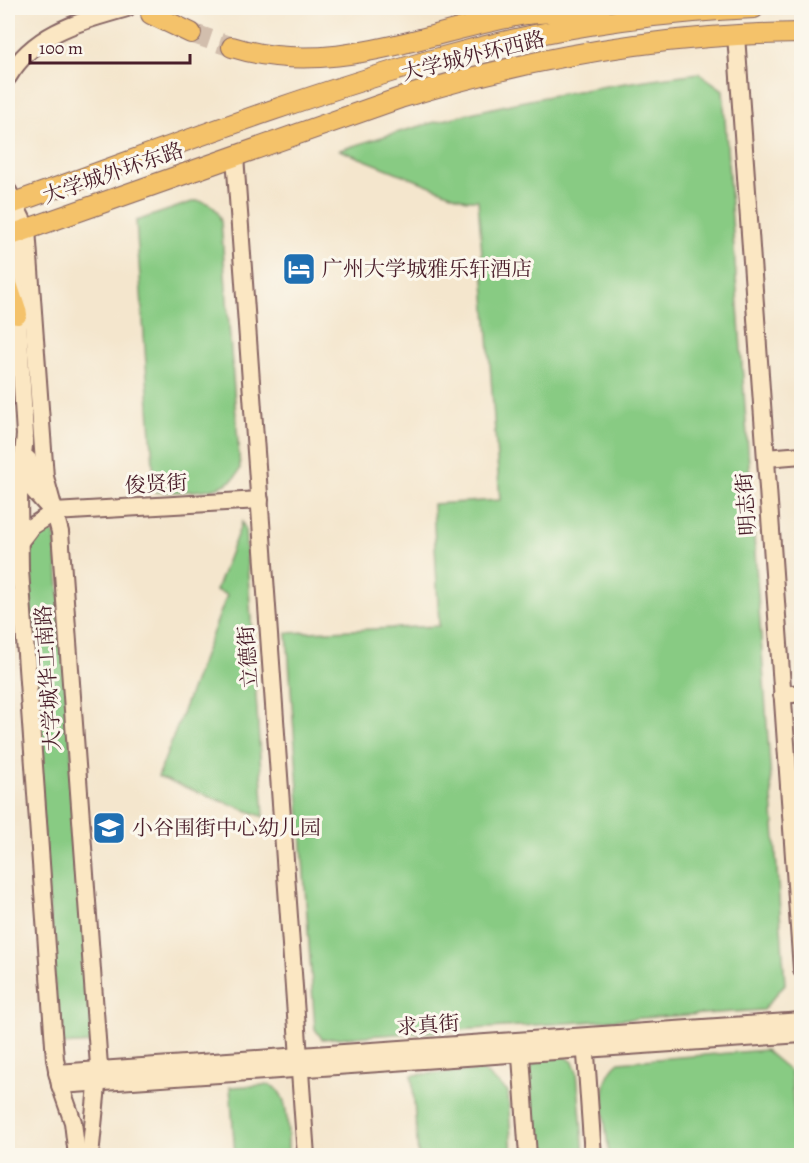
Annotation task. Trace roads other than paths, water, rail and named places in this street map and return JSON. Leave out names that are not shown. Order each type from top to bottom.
[{"type":"main road","name":"大学城外环西路","points":[[229,126],[448,56],[557,31],[619,21],[754,8]]},
{"type":"main road","points":[[232,47],[285,57],[340,57],[368,53],[496,19],[538,12],[567,13],[619,21]]},
{"type":"main road","points":[[151,14],[191,33]]},
{"type":"main road","name":"大学城外环西路","points":[[235,156],[400,98],[489,73],[590,53],[736,35],[801,33]]},
{"type":"main road","name":"大学城外环东路","points":[[9,200],[229,126]]},
{"type":"main road","name":"大学城外环东路","points":[[16,233],[235,156]]},
{"type":"main road","points":[[8,287],[18,314]]},
{"type":"street","points":[[8,77],[28,50],[50,34],[127,8]]},
{"type":"street","name":"明志街","points":[[736,35],[801,970]]},
{"type":"street","name":"立德街","points":[[235,156],[306,1155]]},
{"type":"street","name":"大学城华工南路","points":[[9,200],[16,233],[45,477],[60,532],[98,1076],[90,1155]]},
{"type":"street","name":"大学城华工南路","points":[[16,233],[25,435],[19,486],[19,543],[59,1079],[73,1122],[77,1155]]},
{"type":"street","points":[[19,543],[32,526],[54,512],[34,491],[25,435]]},
{"type":"street","points":[[766,458],[801,455]]},
{"type":"street","name":"俊贤街","points":[[54,512],[260,500]]},
{"type":"street","points":[[782,695],[801,693]]},
{"type":"street","name":"求真街","points":[[59,1079],[585,1042],[801,1021]]},
{"type":"street","name":"求真街","points":[[585,1042],[801,1034]]},
{"type":"street","points":[[585,1042],[593,1155]]},
{"type":"street","points":[[521,1047],[528,1155]]},
{"type":"tunnel","points":[[191,33],[232,47]]},
{"type":"place","name":"广州大学城雅乐轩酒店","points":[[299,269]]},
{"type":"place","name":"小谷围街中心幼儿园","points":[[109,828]]}]
